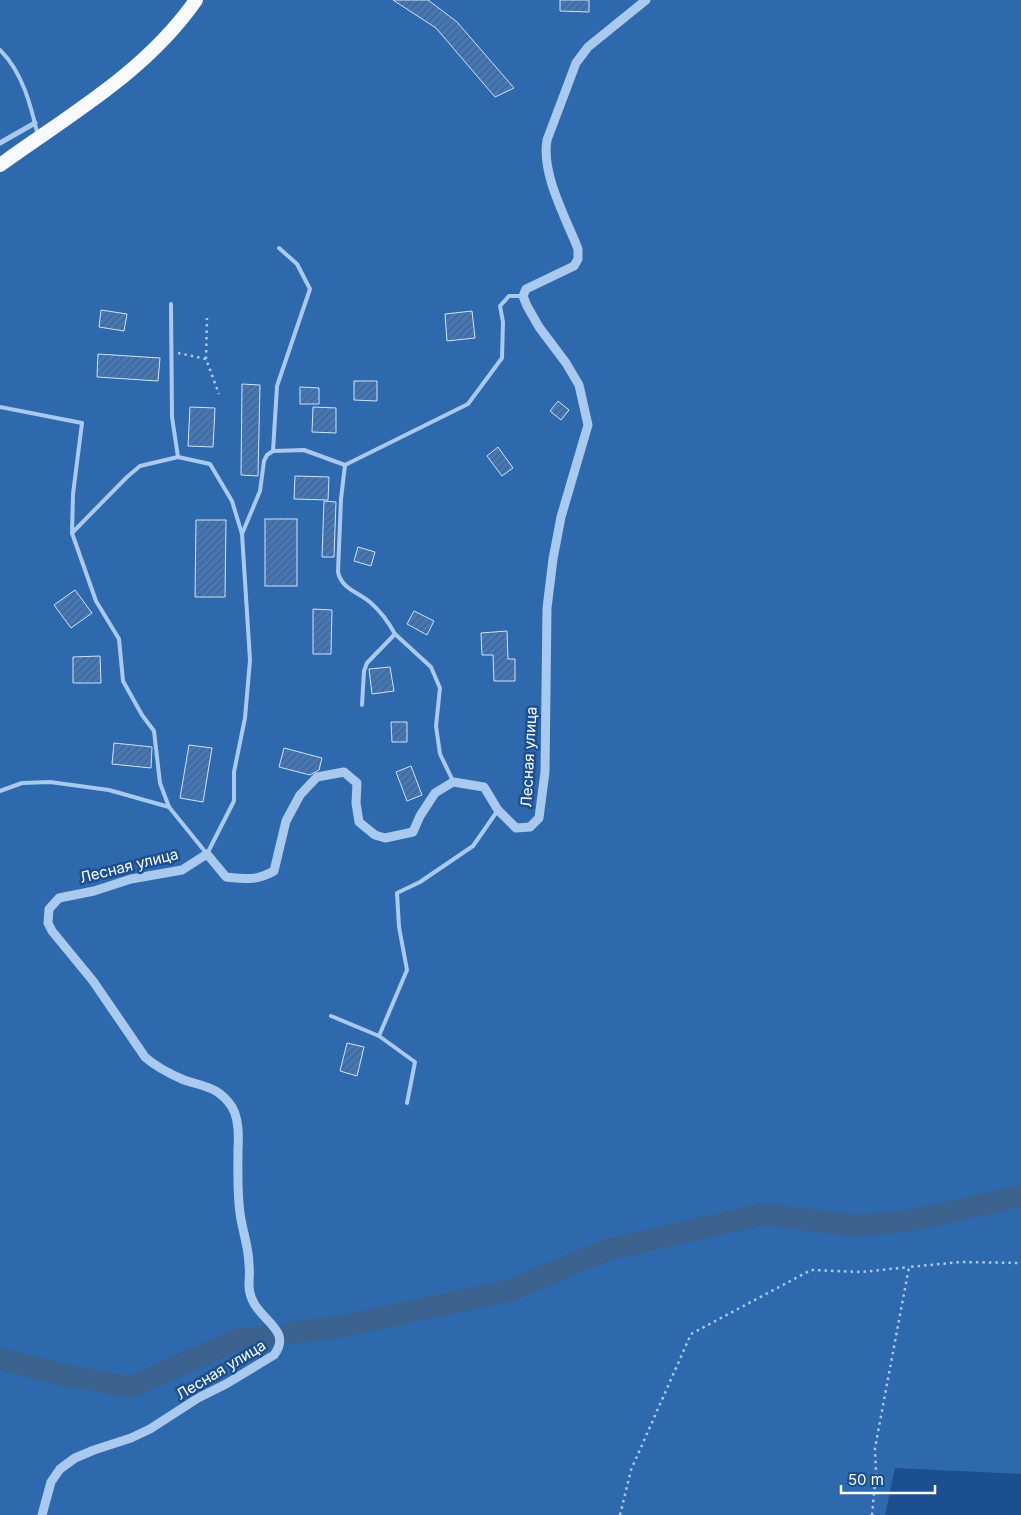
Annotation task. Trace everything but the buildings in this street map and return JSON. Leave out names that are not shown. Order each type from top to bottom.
[{"type":"highway","points":[[0,154],[80,103],[154,40],[182,8],[186,0]]},
{"type":"highway","points":[[0,165],[16,154],[36,131],[58,126],[120,79],[153,50],[183,18],[196,0]]},
{"type":"street","points":[[524,296],[526,289],[574,266],[578,259],[578,249],[548,174],[546,156],[547,140],[571,75],[576,63],[588,47],[646,0]]},
{"type":"street","points":[[0,143],[36,131]]},
{"type":"street","name":"Лесная улица","points":[[453,782],[484,787],[498,810],[516,828],[530,827],[539,818],[545,772],[547,608],[561,517],[588,425],[579,385],[566,363],[539,326],[527,306],[524,296]]},
{"type":"street","points":[[207,854],[226,877],[249,880],[262,877],[274,871],[286,822],[300,795],[317,777],[344,772],[357,783],[356,803],[359,822],[374,835],[385,838],[402,836],[413,832],[420,816],[435,793],[453,782]]},
{"type":"street","name":"Лесная улица","points":[[42,1515],[51,1482],[60,1469],[75,1458],[131,1438],[150,1429],[198,1398],[226,1384],[274,1355],[279,1349],[279,1333],[260,1314],[252,1303],[249,1294],[249,1265],[238,1194],[238,1123],[234,1110],[226,1099],[213,1088],[185,1080],[154,1065],[145,1057],[93,981],[66,950],[48,923],[48,909],[59,898],[94,891],[131,879],[182,870],[207,854]]},
{"type":"lane","points":[[0,50],[10,60],[21,80],[36,131]]},
{"type":"lane","points":[[273,451],[277,386],[310,288],[297,264],[278,248]]},
{"type":"lane","points":[[242,534],[260,491],[264,461],[267,455],[273,451],[304,450],[345,465],[468,404],[502,358],[503,322],[500,306],[509,296],[524,296]]},
{"type":"lane","points":[[171,304],[172,418],[178,457]]},
{"type":"lane","points":[[0,407],[82,423],[72,494],[72,533],[96,601],[119,639],[123,681],[142,715],[154,731],[160,783],[169,807],[207,854],[234,801],[234,772],[245,718],[250,660],[242,534],[232,501],[210,464],[178,457],[140,466],[127,476],[72,533]]},
{"type":"lane","points":[[345,465],[340,499],[338,572],[340,580],[342,584],[373,605],[395,634],[431,668],[440,688],[436,726],[440,754],[453,782]]},
{"type":"lane","points":[[362,705],[364,670],[367,664],[395,634]]},
{"type":"lane","points":[[0,791],[22,783],[50,782],[109,790],[169,807]]},
{"type":"lane","points":[[380,1036],[407,970],[399,928],[397,893],[420,882],[473,846],[498,810]]},
{"type":"lane","points":[[331,1016],[380,1036],[415,1062],[408,1103]]},
{"type":"path","points":[[207,318],[206,359],[219,394]]},
{"type":"path","points":[[172,352],[206,359]]},
{"type":"path","points":[[620,1515],[631,1470],[690,1334],[811,1270],[862,1272],[961,1262],[1021,1263]]},
{"type":"path","points":[[872,1515],[876,1472],[875,1448],[909,1267]]},
{"type":"shaded area","points":[[0,0],[1021,0],[1021,1474],[895,1468],[885,1515],[0,1515]]},
{"type":"waterway","points":[[291,1333],[339,1327],[511,1290],[606,1250],[764,1214],[857,1226],[913,1220],[1021,1196]]},
{"type":"waterway","points":[[0,1359],[68,1376],[131,1387],[236,1340],[268,1336]]}]
